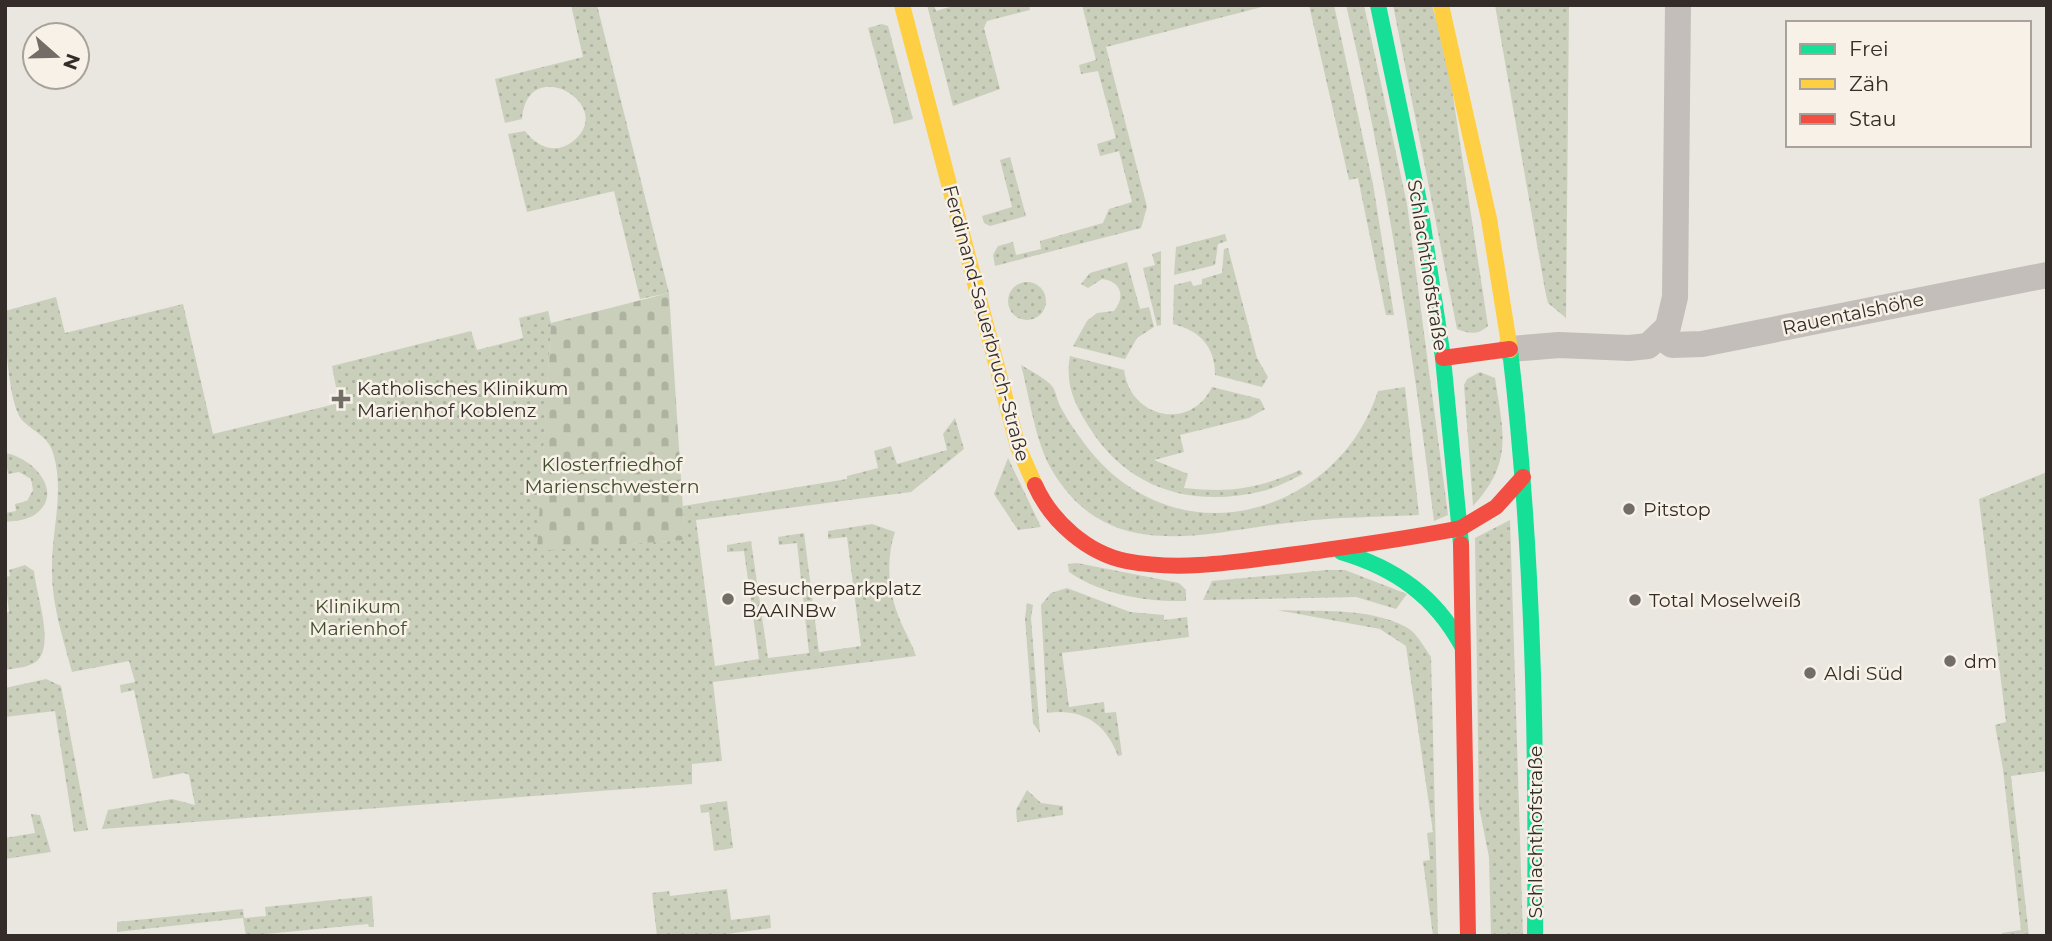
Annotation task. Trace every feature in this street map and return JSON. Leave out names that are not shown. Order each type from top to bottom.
[{"type":"main road","name":"Ferdinand-Sauerbruch-Straße","points":[[902,5],[1018,447],[1026,471],[1046,508],[1083,542],[1119,560],[1167,568],[1329,549],[1461,528]]},
{"type":"main road","name":"Schlachthofstraße","points":[[1378,5],[1420,205],[1443,358],[1461,528],[1468,936]]},
{"type":"main road","name":"Schlachthofstraße","points":[[1441,5],[1489,209],[1510,349],[1523,477],[1534,626],[1535,936]]},
{"type":"main road","points":[[1443,358],[1510,349]]},
{"type":"main road","points":[[1461,528],[1485,519],[1506,499],[1523,477]]},
{"type":"main road","name":"Ferdinand-Sauerbruch-Straße","points":[[1329,549],[1366,558],[1392,569],[1432,601],[1455,631],[1462,646]]},
{"type":"street","points":[[1510,349],[1559,345],[1629,348],[1648,346],[1661,337],[1668,327],[1675,297],[1680,6]]},
{"type":"street","name":"Rauentalshöhe","points":[[1661,337],[1672,345],[1702,344],[2047,275]]},
{"type":"green space","points":[[571,5],[597,5],[669,293],[640,299],[614,191],[527,212],[508,134],[525,131],[546,147],[559,148],[572,142],[584,128],[585,114],[579,101],[567,92],[553,87],[539,89],[528,99],[522,119],[505,123],[495,79],[583,57]]},
{"type":"green space","points":[[927,5],[934,5],[936,11],[957,5],[1029,5],[1030,10],[987,21],[984,28],[1000,89],[953,106]]},
{"type":"green space","points":[[1082,5],[1270,5],[1106,47],[1147,207],[1141,228],[995,266],[993,255],[998,246],[1013,242],[1016,255],[1041,249],[1040,241],[1103,223],[1109,209],[1132,202],[1119,151],[1100,156],[1097,144],[1116,138],[1098,71],[1081,74],[1079,65],[1096,60]]},
{"type":"green space","points":[[1309,5],[1334,5],[1373,184],[1394,315],[1386,315],[1358,178],[1349,180]]},
{"type":"green space","points":[[1346,5],[1364,5],[1407,204],[1448,515],[1434,521],[1397,262],[1374,133]]},
{"type":"green space","points":[[1393,5],[1432,5],[1447,57],[1488,326],[1477,332],[1469,333],[1457,329]]},
{"type":"green space","points":[[1495,5],[1569,5],[1566,318],[1548,303],[1545,290]]},
{"type":"green space","points":[[882,24],[888,26],[913,119],[894,124],[868,28]]},
{"type":"green space","points":[[1010,157],[1026,216],[990,226],[984,223],[982,216],[1012,207],[1000,160]]},
{"type":"green space","points":[[1225,234],[1227,241],[1218,244],[1215,265],[1174,275],[1176,247]]},
{"type":"green space","points":[[1228,248],[1257,358],[1268,377],[1262,387],[1215,375],[1212,356],[1204,341],[1191,331],[1173,324],[1174,285],[1191,281],[1193,286],[1202,284],[1202,279],[1222,273],[1224,249]]},
{"type":"green space","points":[[1161,251],[1161,325],[1157,326],[1143,268],[1155,265],[1152,254]]},
{"type":"green space","points":[[1127,262],[1140,309],[1149,307],[1154,327],[1137,338],[1125,359],[1073,346],[1087,321],[1097,313],[1114,311],[1120,300],[1120,290],[1108,280],[1102,279],[1088,288],[1081,284],[1090,273]]},
{"type":"green space","points":[[1027,282],[1040,288],[1046,301],[1040,314],[1027,320],[1014,314],[1008,301],[1014,288]]},
{"type":"green space","name":"Klosterfriedhof Marienschwestern","points":[[669,293],[685,540],[537,551],[551,323]]},
{"type":"green space","name":"Klinikum Marienhof","points":[[56,297],[65,333],[183,304],[213,434],[339,403],[332,366],[471,331],[477,350],[523,338],[519,318],[548,311],[551,323],[538,550],[684,540],[683,506],[847,479],[847,476],[878,468],[874,451],[891,446],[897,464],[947,450],[943,434],[955,418],[964,449],[911,492],[696,520],[715,666],[759,659],[744,551],[727,552],[727,545],[751,541],[768,658],[809,653],[797,543],[779,545],[778,537],[804,533],[819,652],[861,646],[847,537],[828,539],[828,531],[872,524],[895,532],[889,563],[892,595],[916,656],[713,682],[722,761],[692,764],[692,784],[102,829],[108,810],[172,799],[195,805],[189,775],[184,773],[153,779],[134,690],[121,693],[120,685],[135,682],[129,661],[72,672],[52,580],[58,498],[57,470],[49,444],[23,421],[18,413],[8,369],[5,322],[5,311]]},
{"type":"green space","points":[[1070,356],[1124,370],[1137,399],[1162,413],[1176,414],[1190,410],[1202,401],[1212,387],[1260,399],[1265,409],[1249,418],[1180,435],[1184,452],[1154,460],[1188,474],[1184,488],[1230,490],[1270,482],[1300,470],[1303,474],[1263,491],[1212,497],[1187,495],[1164,489],[1143,479],[1123,466],[1105,449],[1089,427],[1075,402],[1070,385]]},
{"type":"green space","points":[[1021,365],[1052,386],[1060,406],[1078,434],[1116,477],[1153,500],[1191,511],[1231,512],[1269,504],[1304,487],[1335,462],[1361,429],[1378,391],[1405,387],[1419,515],[1327,519],[1195,535],[1163,536],[1132,532],[1103,521],[1076,502],[1053,472],[1037,434]]},
{"type":"green space","points":[[1480,372],[1495,378],[1501,415],[1502,446],[1495,475],[1473,506],[1464,385],[1467,379]]},
{"type":"green space","points":[[5,453],[26,461],[35,469],[46,487],[47,497],[43,507],[33,516],[5,522],[5,513],[16,511],[15,504],[27,501],[33,490],[31,479],[19,472],[8,474]]},
{"type":"green space","points":[[1008,458],[1041,527],[1018,530],[994,494]]},
{"type":"green space","points":[[2047,472],[2047,771],[2011,776],[2029,936],[2002,936],[2002,933],[2021,930],[2003,769],[1995,725],[2006,722],[1979,499]]},
{"type":"green space","points":[[1510,520],[1523,936],[1491,936],[1489,857],[1479,807],[1475,538]]},
{"type":"green space","points":[[1077,563],[1179,583],[1186,590],[1186,601],[1156,600],[1110,592],[1069,572],[1068,564]]},
{"type":"green space","points":[[25,565],[34,571],[43,619],[44,643],[37,661],[5,670],[5,613],[9,612],[5,577],[10,576],[9,570]]},
{"type":"green space","points":[[1345,570],[1407,594],[1396,609],[1356,597],[1203,600],[1212,581]]},
{"type":"green space","points":[[1067,588],[1130,612],[1164,615],[1164,620],[1187,617],[1189,637],[1062,653],[1069,707],[1104,702],[1105,713],[1116,712],[1122,755],[1118,756],[1107,735],[1091,720],[1071,713],[1047,713],[1041,605],[1051,593]]},
{"type":"green space","points":[[1027,603],[1033,605],[1031,618],[1040,733],[1033,723],[1025,618]]},
{"type":"green space","points":[[1277,610],[1376,616],[1406,627],[1420,640],[1431,657],[1438,936],[1433,936],[1423,861],[1430,860],[1427,833],[1433,832],[1406,646],[1380,629]]},
{"type":"green space","points":[[46,679],[61,686],[88,830],[74,832],[55,711],[5,717],[5,688]]},
{"type":"green space","points":[[1027,790],[1041,803],[1063,806],[1063,815],[1017,822],[1016,810]]},
{"type":"green space","points":[[727,801],[733,848],[714,851],[709,812],[701,813],[700,805]]},
{"type":"green space","points":[[31,814],[40,815],[51,852],[5,859],[5,838],[35,833]]},
{"type":"green space","points":[[727,889],[731,920],[770,915],[771,928],[712,936],[657,936],[652,893],[669,891],[670,896]]},
{"type":"green space","points":[[372,896],[374,927],[369,927],[368,924],[246,936],[243,918],[117,932],[117,922],[243,909],[244,918],[266,916],[265,907]]},
{"type":"traffic: fast","points":[[1378,5],[1420,206],[1443,358],[1461,544]]},
{"type":"traffic: fast","points":[[1510,350],[1529,569],[1535,789],[1535,936]]},
{"type":"traffic: fast","points":[[1341,552],[1379,566],[1412,586],[1439,612],[1462,646]]},
{"type":"traffic: slow","points":[[902,5],[1018,447],[1035,485]]},
{"type":"traffic: slow","points":[[1441,5],[1489,219],[1510,350]]},
{"type":"traffic: jam","points":[[1443,358],[1510,349]]},
{"type":"traffic: jam","points":[[1461,528],[1496,507],[1523,477]]},
{"type":"traffic: jam","points":[[1035,485],[1050,511],[1084,543],[1112,557],[1147,564],[1168,566],[1233,562],[1461,528]]},
{"type":"traffic: jam","points":[[1461,544],[1468,936]]},
{"type":"place","name":"Katholisches Klinikum Marienhof Koblenz","points":[[341,399]]},
{"type":"place","name":"Pitstop","points":[[1629,509]]},
{"type":"place","name":"Besucherparkplatz BAAINBw","points":[[728,599]]},
{"type":"place","name":"Total Moselweiß","points":[[1635,600]]},
{"type":"place","name":"dm","points":[[1950,661]]},
{"type":"place","name":"Aldi Süd","points":[[1810,673]]}]
